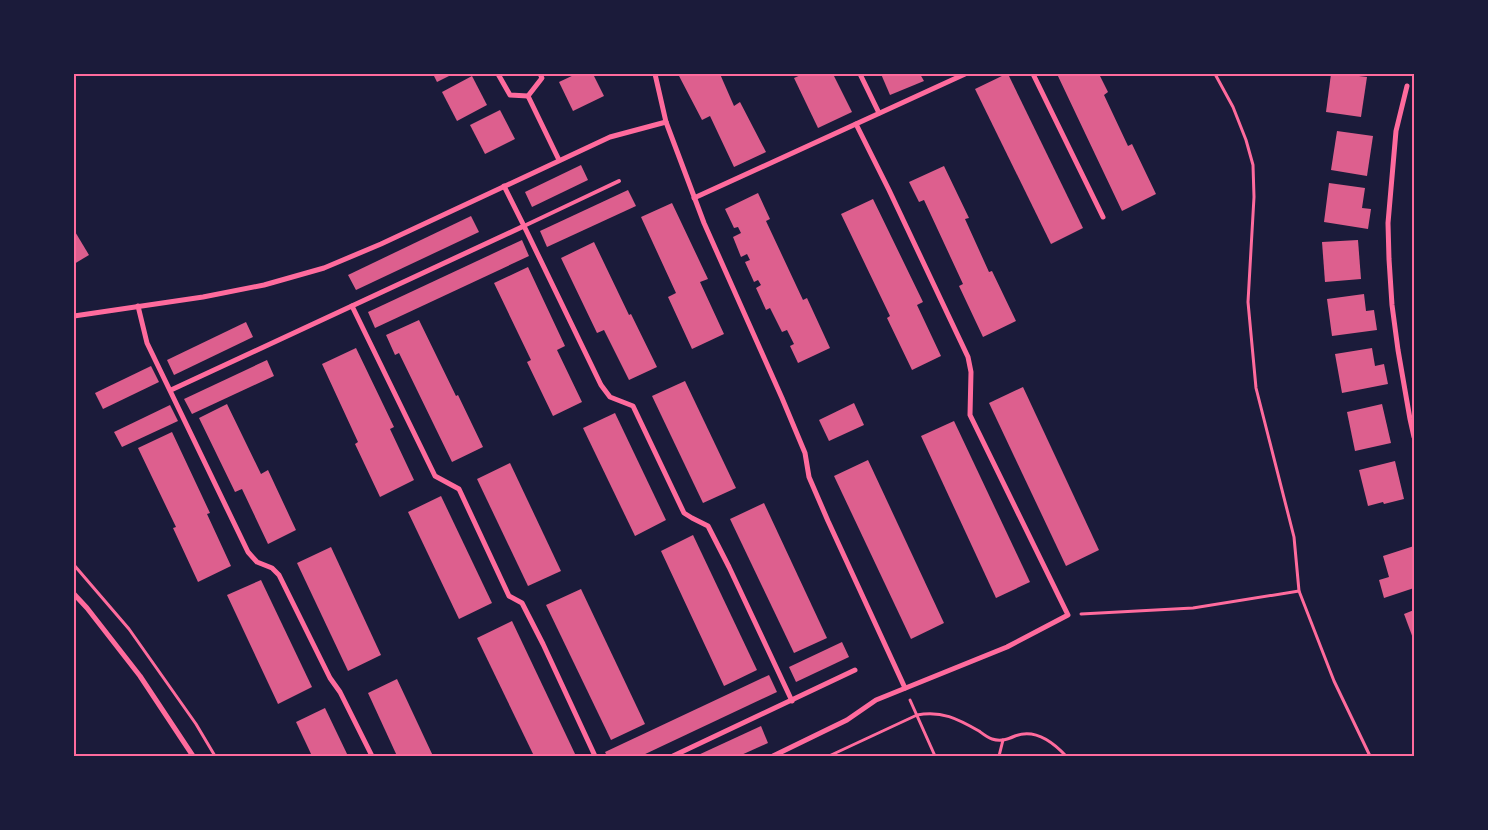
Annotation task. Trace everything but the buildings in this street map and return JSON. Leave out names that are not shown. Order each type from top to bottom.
[{"type":"street","points":[[498,74],[510,95],[528,96]]},
{"type":"street","points":[[528,96],[542,78],[540,74]]},
{"type":"street","points":[[655,74],[666,122],[704,223],[782,398],[805,454],[809,477],[828,521],[905,688]]},
{"type":"street","points":[[860,74],[879,113]]},
{"type":"street","points":[[694,198],[965,74]]},
{"type":"street","points":[[1033,74],[1103,216]]},
{"type":"street","points":[[1407,86],[1396,131],[1388,223],[1388,259],[1392,305],[1401,367],[1414,437]]},
{"type":"street","points":[[528,96],[559,160]]},
{"type":"street","points":[[74,316],[184,300],[264,285],[324,268],[380,244],[610,137],[666,122]]},
{"type":"street","points":[[773,756],[847,720],[876,700],[1007,647],[1068,615],[970,415],[971,372],[968,357],[856,124]]},
{"type":"street","points":[[504,186],[601,385],[610,397],[633,406],[684,513],[708,526],[792,701]]},
{"type":"street","points":[[170,390],[524,226]]},
{"type":"street","points":[[138,306],[147,342],[248,552],[257,562],[272,568],[279,576],[330,678],[340,692],[372,756]]},
{"type":"street","points":[[352,306],[435,476],[459,489],[510,596],[522,603],[544,644],[595,756]]},
{"type":"street","points":[[74,594],[140,676],[193,756]]},
{"type":"street","points":[[673,756],[855,670]]},
{"type":"lane","points":[[524,226],[619,181]]},
{"type":"path","points":[[1216,74],[1236,115],[1253,165],[1254,197],[1248,302],[1256,388],[1294,537],[1299,591],[1334,681],[1370,756]]},
{"type":"path","points":[[74,565],[129,629],[190,716],[215,756]]},
{"type":"path","points":[[1068,615],[1193,608],[1299,591]]},
{"type":"path","points":[[905,688],[934,756]]},
{"type":"path","points":[[829,756],[917,715],[929,713],[944,715],[961,721],[991,739],[1003,740],[1022,734],[1041,736],[1054,743],[1066,756]]},
{"type":"path","points":[[999,756],[1003,740]]}]
